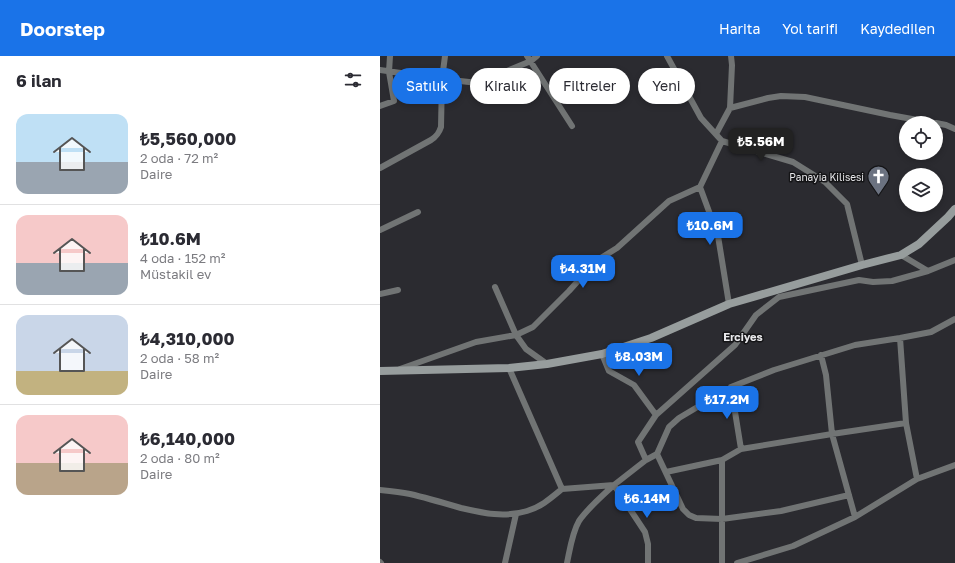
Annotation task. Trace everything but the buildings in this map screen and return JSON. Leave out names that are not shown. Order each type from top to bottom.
[{"type":"street","points":[[380,106],[394,101],[389,72],[390,56]]},
{"type":"street","points":[[443,68],[444,56]]},
{"type":"street","points":[[462,81],[478,83],[529,58],[537,56]]},
{"type":"street","points":[[667,56],[701,118],[722,141],[793,162],[825,182],[847,204],[862,265]]},
{"type":"street","points":[[716,134],[730,108],[731,56]]},
{"type":"street","points":[[529,58],[572,126]]},
{"type":"street","points":[[380,70],[392,72]]},
{"type":"street","points":[[730,108],[781,96],[805,97],[899,117]]},
{"type":"street","points":[[380,168],[436,137],[440,132],[441,127],[441,104]]},
{"type":"street","points":[[943,124],[955,128]]},
{"type":"street","points":[[394,370],[476,342],[516,335],[534,327],[596,261],[618,248],[669,202],[700,187],[722,141]]},
{"type":"street","points":[[700,187],[718,236],[729,304]]},
{"type":"street","points":[[646,460],[638,442],[656,415],[735,345],[756,315],[779,293],[862,265],[901,255],[919,244],[955,209]]},
{"type":"street","points":[[380,230],[418,212]]},
{"type":"street","points":[[901,255],[928,271]]},
{"type":"street","points":[[380,371],[509,368],[547,364],[602,354],[651,338],[729,304],[779,293],[859,280],[873,282],[892,281],[928,271],[955,260]]},
{"type":"street","points":[[495,287],[516,335],[526,349],[547,364]]},
{"type":"street","points":[[380,294],[398,290]]},
{"type":"street","points":[[567,563],[575,531],[583,516],[614,485],[646,460],[657,454],[665,434],[674,422],[708,400],[731,387],[774,370],[855,345],[931,332],[955,319]]},
{"type":"street","points":[[900,338],[906,423],[917,479]]},
{"type":"street","points":[[602,354],[609,371],[634,384],[656,415]]},
{"type":"street","points":[[821,355],[826,375],[832,434],[855,517]]},
{"type":"street","points":[[509,368],[562,489]]},
{"type":"street","points":[[731,387],[741,449]]},
{"type":"street","points":[[666,472],[722,460],[741,449],[906,423]]},
{"type":"street","points":[[657,454],[681,506],[692,517],[722,519],[781,511],[849,495]]},
{"type":"street","points":[[722,460],[722,563]]},
{"type":"street","points":[[737,563],[794,546],[855,517],[917,479],[955,465]]},
{"type":"street","points":[[380,490],[409,494],[489,514],[503,515],[527,511],[545,503],[562,489],[614,485]]},
{"type":"street","points":[[614,485],[645,532],[648,544],[648,563]]},
{"type":"street","points":[[505,563],[516,514]]},
{"type":"place","name":"Panayia Kilisesi","points":[[879,196]]},
{"type":"district","name":"Erciyes","points":[[743,336]]}]
